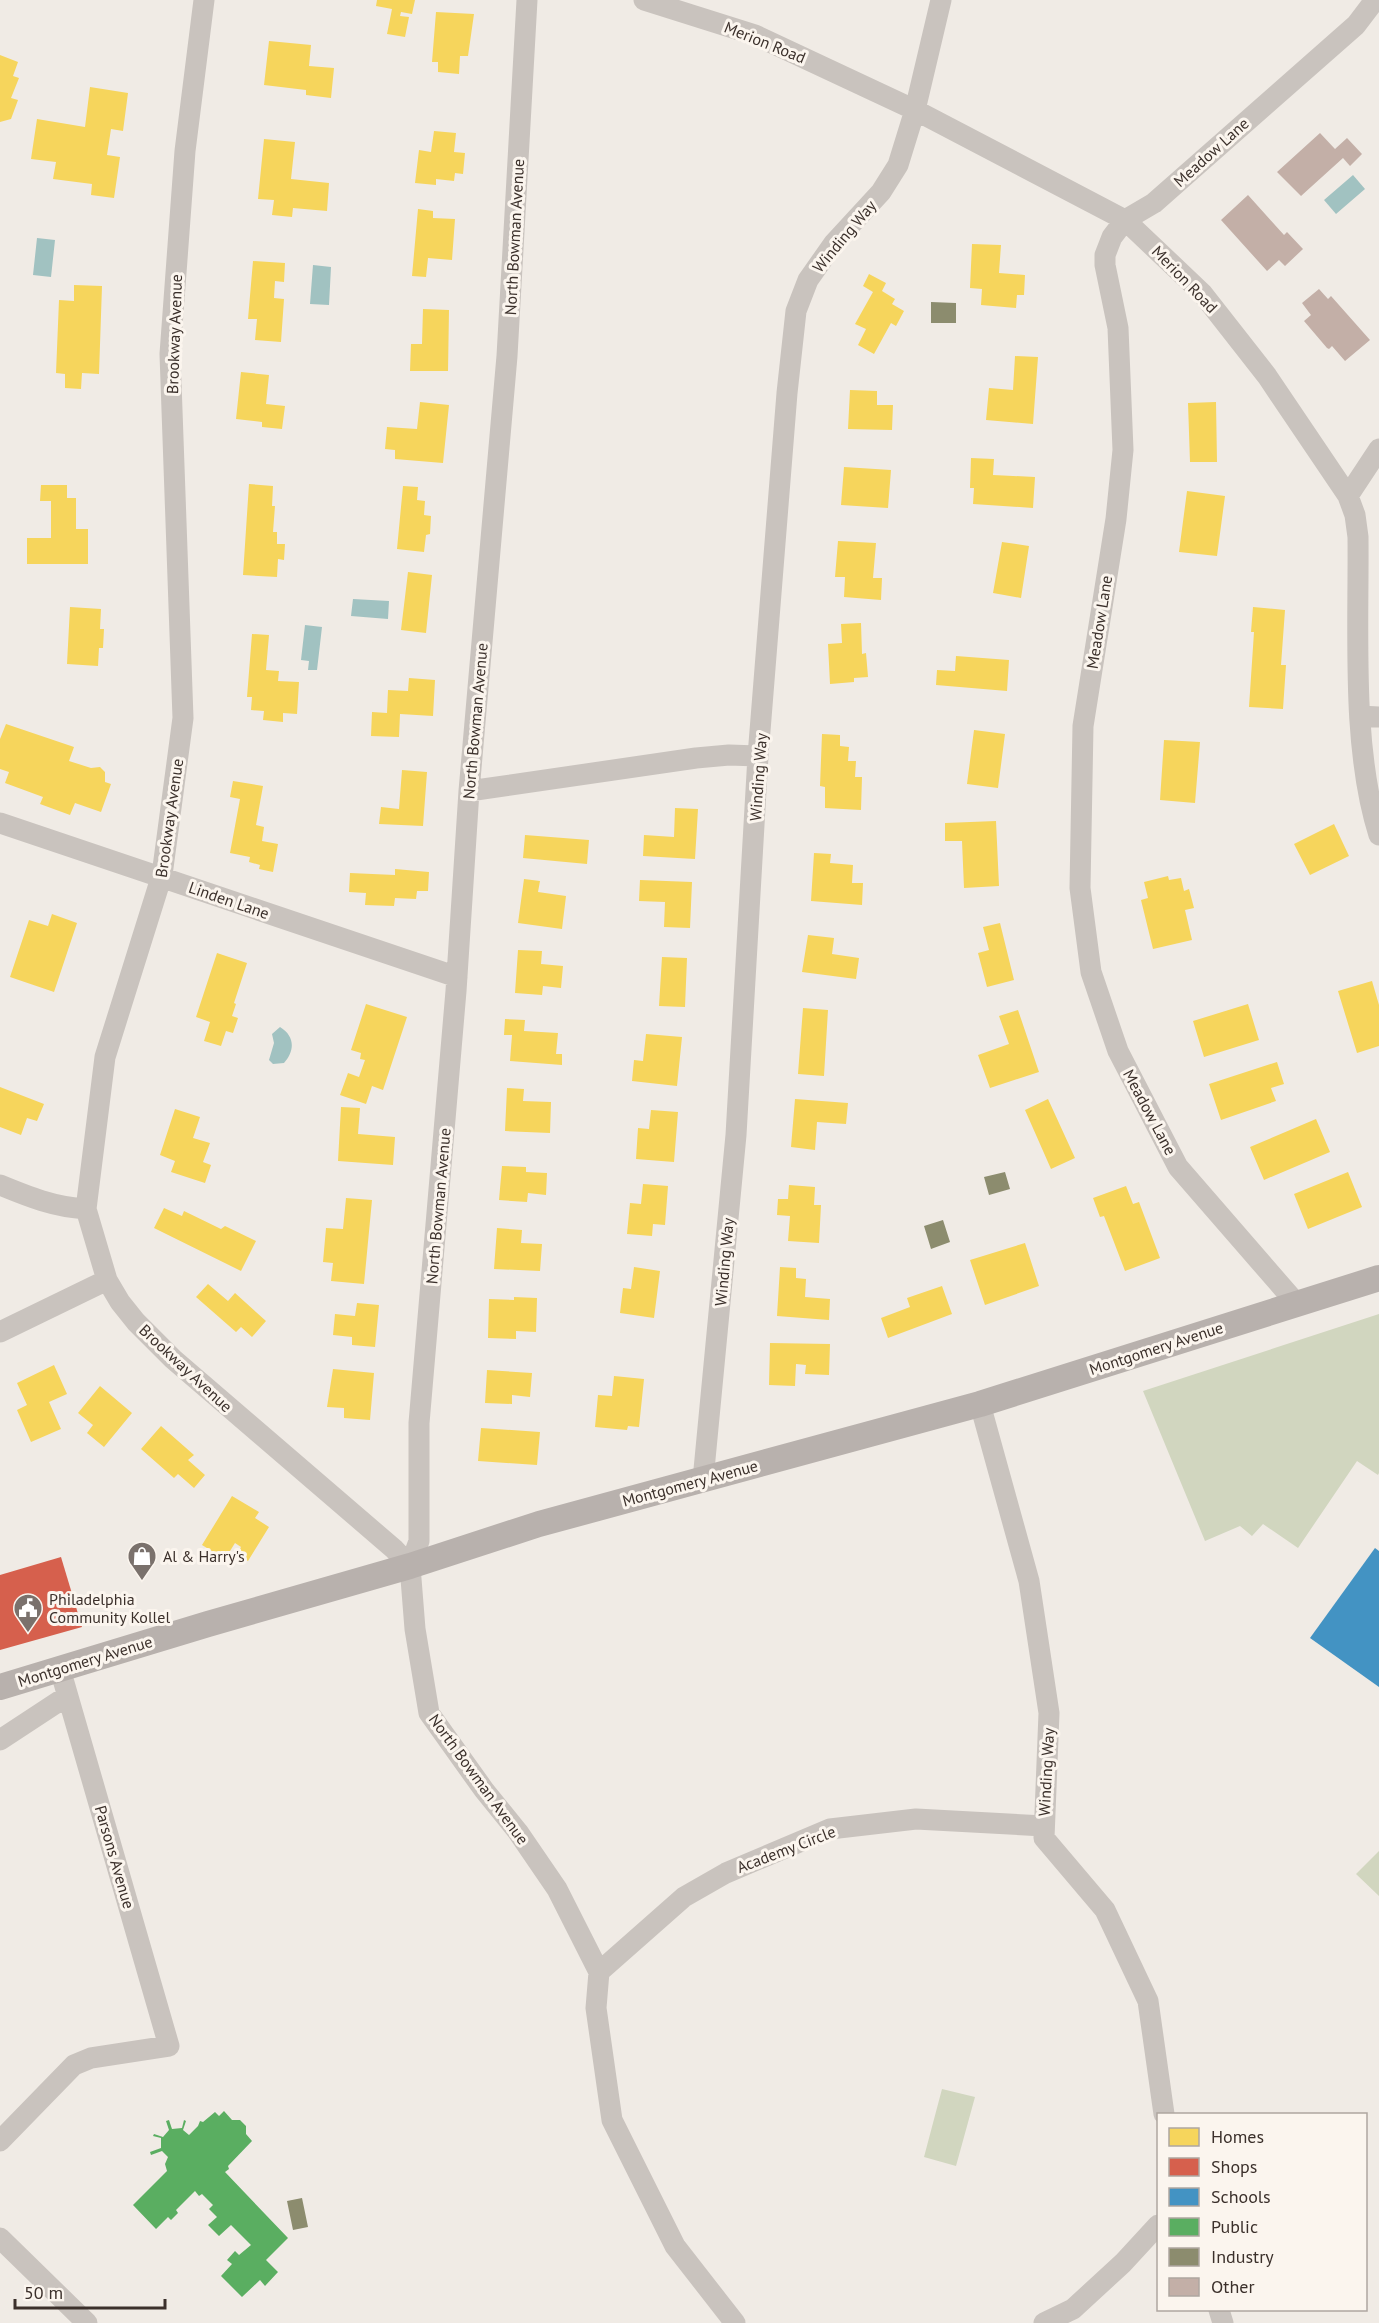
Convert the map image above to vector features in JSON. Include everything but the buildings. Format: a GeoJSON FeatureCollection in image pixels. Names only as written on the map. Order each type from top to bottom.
{"type":"FeatureCollection","features":[{"type":"Feature","properties":{"kind":"main road","name":"Montgomery Avenue"},"geometry":{"type":"LineString","coordinates":[[0,1687],[410,1566],[539,1524],[980,1404],[1379,1278]]}},
{"type":"Feature","properties":{"kind":"street","name":"Brookway Avenue"},"geometry":{"type":"LineString","coordinates":[[204,0],[185,151],[170,354],[183,718],[161,877],[105,1057],[86,1209],[107,1280],[120,1302],[136,1322],[173,1359],[394,1549],[410,1566]]}},
{"type":"Feature","properties":{"kind":"street","name":"North Bowman Avenue"},"geometry":{"type":"LineString","coordinates":[[527,0],[507,356],[469,791],[458,977],[419,1423],[419,1541],[410,1566],[414,1629],[429,1713],[484,1790],[518,1832],[557,1889],[599,1972]]}},
{"type":"Feature","properties":{"kind":"street","name":"Merion Road"},"geometry":{"type":"LineString","coordinates":[[644,0],[755,35],[915,110],[1125,220],[1202,293],[1273,386],[1348,496],[1355,515],[1369,716],[1369,805],[1379,835]]}},
{"type":"Feature","properties":{"kind":"street"},"geometry":{"type":"LineString","coordinates":[[915,110],[941,0]]}},
{"type":"Feature","properties":{"kind":"street","name":"Meadow Lane"},"geometry":{"type":"LineString","coordinates":[[1296,1303],[1178,1167],[1118,1051],[1091,972],[1080,888],[1083,726],[1116,519],[1123,450],[1118,328],[1105,255],[1112,237],[1125,220],[1154,203],[1358,23],[1375,0]]}},
{"type":"Feature","properties":{"kind":"street","name":"Winding Way"},"geometry":{"type":"LineString","coordinates":[[703,1480],[736,1135],[758,756],[787,393],[796,311],[808,280],[834,243],[880,192],[898,165],[915,110]]}},
{"type":"Feature","properties":{"kind":"street"},"geometry":{"type":"LineString","coordinates":[[1348,496],[1379,449]]}},
{"type":"Feature","properties":{"kind":"street"},"geometry":{"type":"LineString","coordinates":[[469,791],[696,758],[729,755],[758,756]]}},
{"type":"Feature","properties":{"kind":"street","name":"Linden Lane"},"geometry":{"type":"LineString","coordinates":[[0,824],[458,977]]}},
{"type":"Feature","properties":{"kind":"street"},"geometry":{"type":"LineString","coordinates":[[0,1185],[62,1208],[86,1209]]}},
{"type":"Feature","properties":{"kind":"street"},"geometry":{"type":"LineString","coordinates":[[0,1332],[107,1280]]}},
{"type":"Feature","properties":{"kind":"street","name":"Winding Way"},"geometry":{"type":"LineString","coordinates":[[980,1404],[1029,1581],[1049,1713],[1044,1838],[1105,1910],[1148,2001],[1164,2113]]}},
{"type":"Feature","properties":{"kind":"street","name":"Parsons Avenue"},"geometry":{"type":"LineString","coordinates":[[0,2141],[74,2065],[91,2058],[169,2046],[60,1669]]}},
{"type":"Feature","properties":{"kind":"street"},"geometry":{"type":"LineString","coordinates":[[0,1740],[68,1696]]}},
{"type":"Feature","properties":{"kind":"street","name":"Academy Circle"},"geometry":{"type":"LineString","coordinates":[[599,1972],[684,1897],[726,1873],[830,1829],[916,1819],[1044,1826]]}},
{"type":"Feature","properties":{"kind":"street"},"geometry":{"type":"LineString","coordinates":[[599,1972],[596,2008],[612,2120],[675,2246],[735,2323]]}},
{"type":"Feature","properties":{"kind":"street"},"geometry":{"type":"LineString","coordinates":[[1044,2323],[1073,2309],[1123,2263],[1157,2226]]}},
{"type":"Feature","properties":{"kind":"street"},"geometry":{"type":"LineString","coordinates":[[0,2238],[87,2323]]}},
{"type":"Feature","properties":{"kind":"green space"},"geometry":{"type":"Polygon","coordinates":[[[1379,1314],[1378,1475],[1357,1461],[1298,1548],[1263,1524],[1252,1536],[1240,1526],[1205,1541],[1143,1391],[1379,1314]]]}},
{"type":"Feature","properties":{"kind":"green space"},"geometry":{"type":"Polygon","coordinates":[[[1379,1851],[1379,1896],[1356,1874],[1379,1851]]]}},
{"type":"Feature","properties":{"kind":"green space"},"geometry":{"type":"Polygon","coordinates":[[[942,2089],[975,2097],[956,2166],[924,2157],[942,2089]]]}},
{"type":"Feature","properties":{"kind":"water"},"geometry":{"type":"Polygon","coordinates":[[[1353,175],[1365,189],[1336,214],[1324,200],[1353,175]]]}},
{"type":"Feature","properties":{"kind":"water"},"geometry":{"type":"Polygon","coordinates":[[[37,238],[55,240],[51,277],[33,275],[37,238]]]}},
{"type":"Feature","properties":{"kind":"water"},"geometry":{"type":"Polygon","coordinates":[[[313,265],[331,267],[329,305],[310,304],[313,265]]]}},
{"type":"Feature","properties":{"kind":"water"},"geometry":{"type":"Polygon","coordinates":[[[353,599],[389,601],[388,619],[351,616],[353,599]]]}},
{"type":"Feature","properties":{"kind":"water"},"geometry":{"type":"Polygon","coordinates":[[[305,625],[322,627],[317,670],[308,670],[309,661],[301,660],[305,625]]]}},
{"type":"Feature","properties":{"kind":"water"},"geometry":{"type":"Polygon","coordinates":[[[280,1027],[291,1039],[292,1049],[284,1063],[273,1064],[269,1060],[274,1043],[272,1034],[280,1027]]]}},
{"type":"Feature","properties":{"kind":"place","name":"Al & Harry's"},"geometry":{"type":"Point","coordinates":[142,1582]}},
{"type":"Feature","properties":{"kind":"place","name":"Philadelphia Community Kollel"},"geometry":{"type":"Point","coordinates":[28,1634]}}]}
